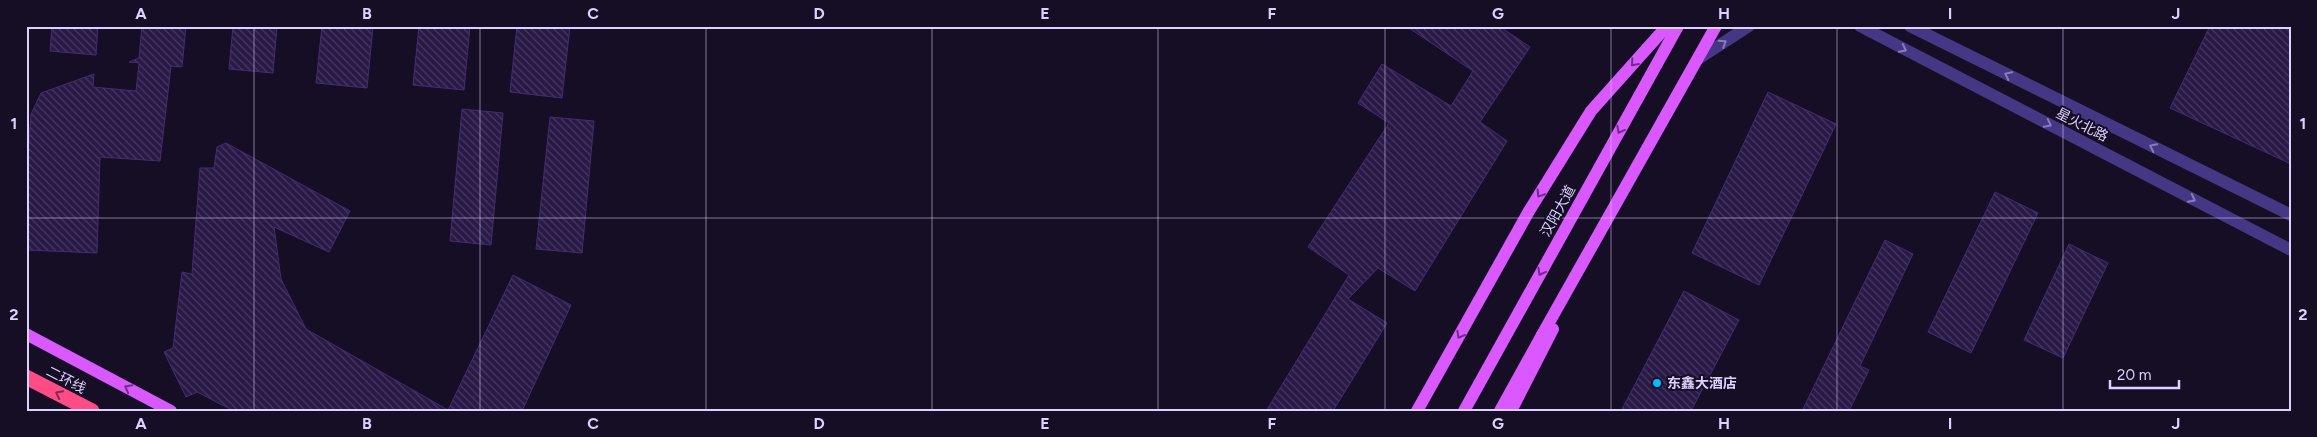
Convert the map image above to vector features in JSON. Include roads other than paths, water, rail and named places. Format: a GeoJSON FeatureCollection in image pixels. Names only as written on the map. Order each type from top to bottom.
{"type":"FeatureCollection","features":[{"type":"Feature","properties":{"kind":"highway","name":"二环线"},"geometry":{"type":"LineString","coordinates":[[26,377],[92,411]]}},
{"type":"Feature","properties":{"kind":"main road"},"geometry":{"type":"LineString","coordinates":[[1418,411],[1529,211],[1591,111],[1667,26]]}},
{"type":"Feature","properties":{"kind":"main road","name":"汉阳大道"},"geometry":{"type":"LineString","coordinates":[[1464,411],[1678,26]]}},
{"type":"Feature","properties":{"kind":"main road"},"geometry":{"type":"LineString","coordinates":[[1500,411],[1716,26]]}},
{"type":"Feature","properties":{"kind":"main road"},"geometry":{"type":"LineString","coordinates":[[1511,411],[1635,170]]}},
{"type":"Feature","properties":{"kind":"main road"},"geometry":{"type":"LineString","coordinates":[[26,334],[171,411]]}},
{"type":"Feature","properties":{"kind":"street"},"geometry":{"type":"LineString","coordinates":[[1698,59],[1749,26]]}},
{"type":"Feature","properties":{"kind":"street","name":"星火北路"},"geometry":{"type":"LineString","coordinates":[[1860,26],[2291,250]]}},
{"type":"Feature","properties":{"kind":"street","name":"星火北路"},"geometry":{"type":"LineString","coordinates":[[1910,26],[2291,215]]}},
{"type":"Feature","properties":{"kind":"place","name":"东鑫大酒店"},"geometry":{"type":"Point","coordinates":[1657,383]}}]}
